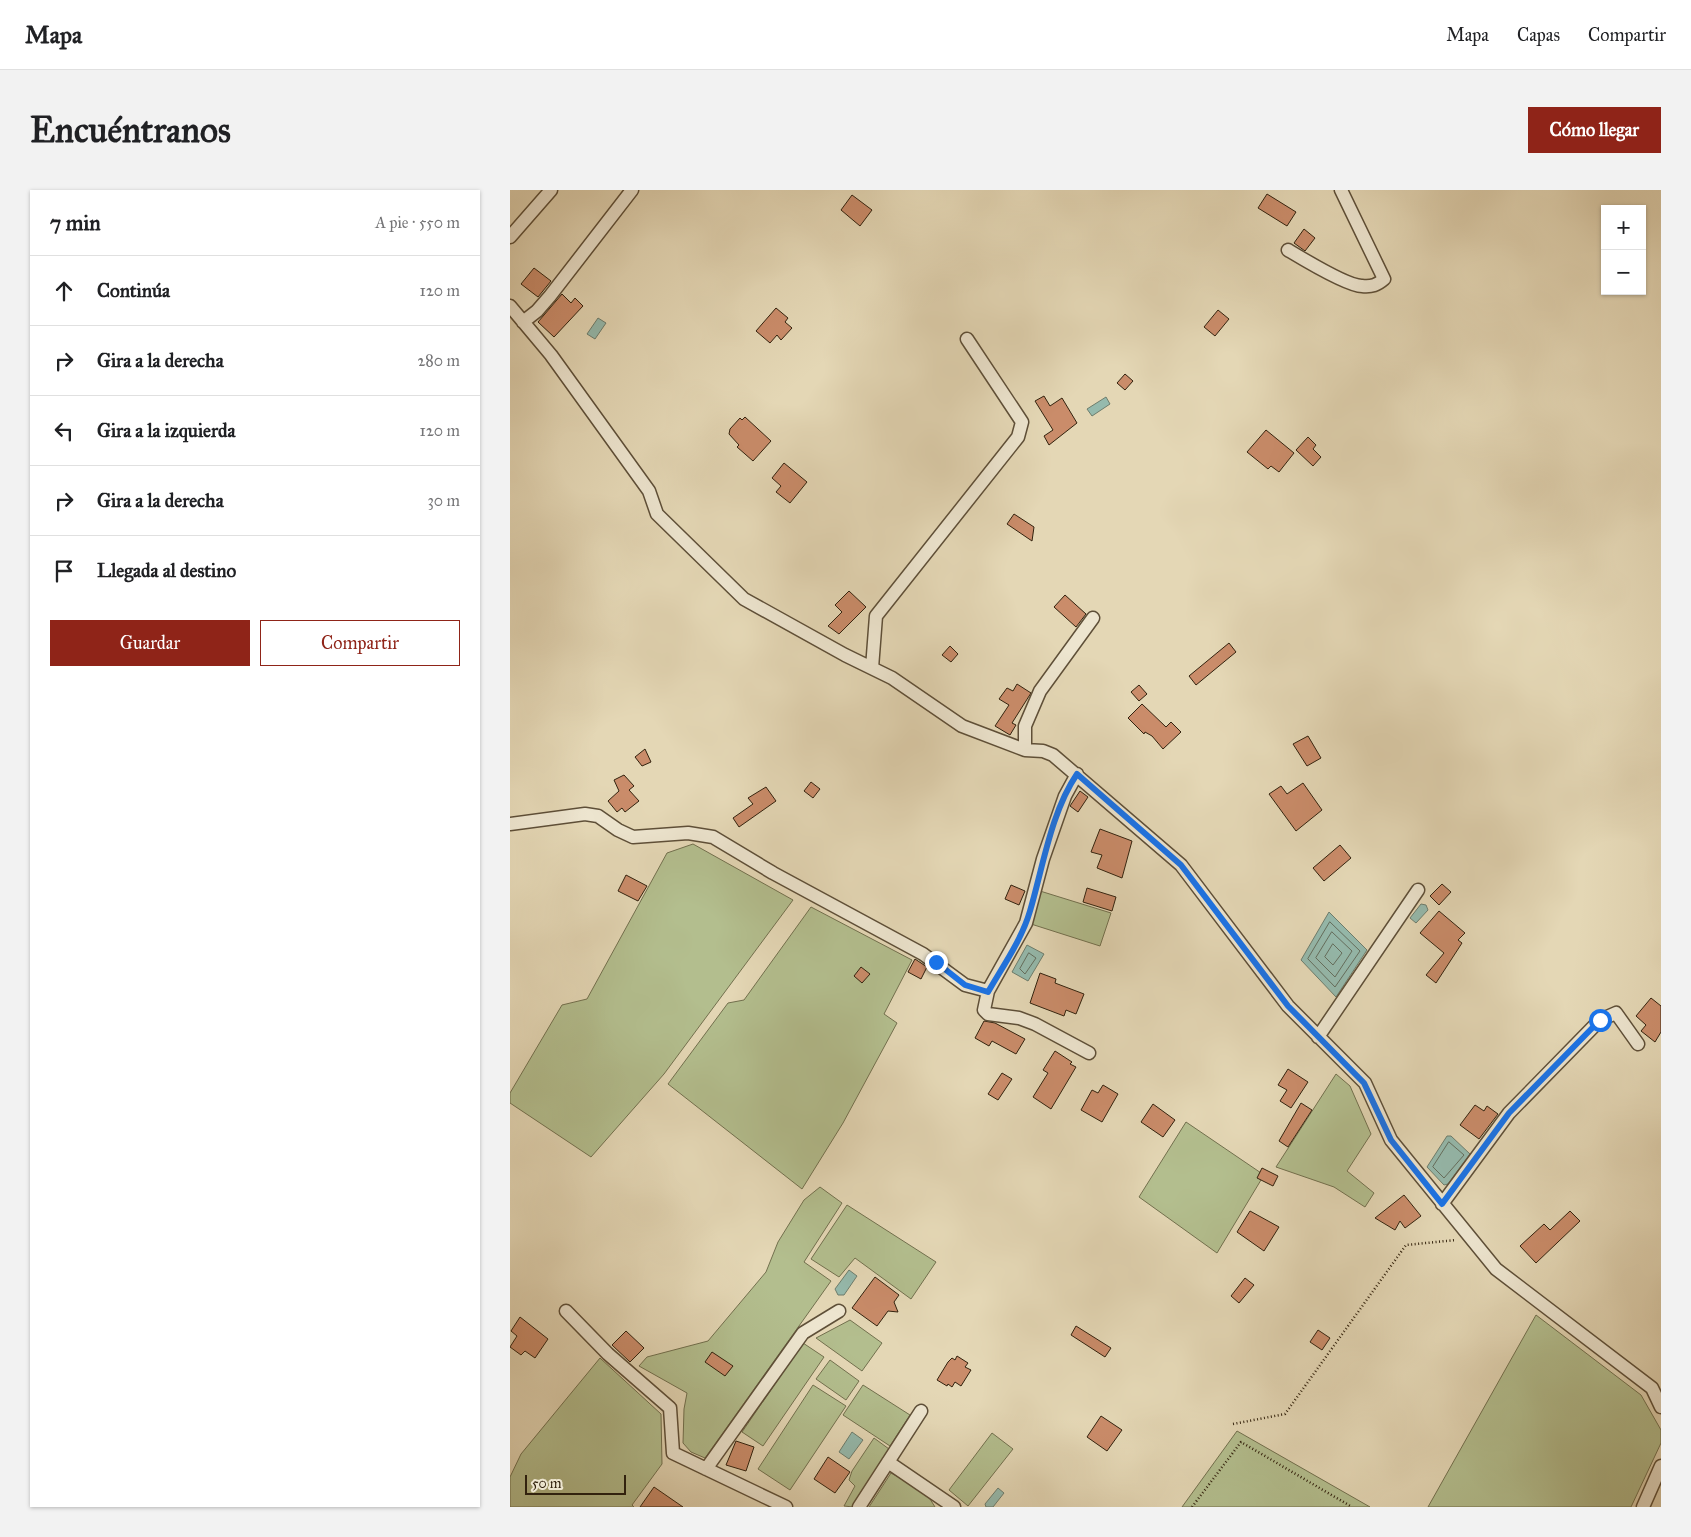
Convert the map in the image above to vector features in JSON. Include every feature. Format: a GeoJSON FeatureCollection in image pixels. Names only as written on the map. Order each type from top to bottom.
{"type":"FeatureCollection","features":[{"type":"Feature","properties":{"kind":"street"},"geometry":{"type":"LineString","coordinates":[[510,237],[551,190]]}},
{"type":"Feature","properties":{"kind":"street"},"geometry":{"type":"LineString","coordinates":[[523,322],[537,311],[550,296],[632,190]]}},
{"type":"Feature","properties":{"kind":"street"},"geometry":{"type":"LineString","coordinates":[[1288,250],[1310,263],[1360,287],[1377,286],[1384,279],[1341,190]]}},
{"type":"Feature","properties":{"kind":"street"},"geometry":{"type":"LineString","coordinates":[[510,306],[551,355],[649,491],[657,514],[744,599],[892,678],[962,726],[1025,750],[1048,753],[1077,774],[1181,865],[1288,1006],[1364,1083],[1391,1140],[1496,1269],[1652,1388],[1661,1407]]}},
{"type":"Feature","properties":{"kind":"street"},"geometry":{"type":"LineString","coordinates":[[872,668],[876,616],[1018,437],[1022,422],[967,339]]}},
{"type":"Feature","properties":{"kind":"street"},"geometry":{"type":"LineString","coordinates":[[1025,750],[1025,726],[1040,691],[1093,618]]}},
{"type":"Feature","properties":{"kind":"street"},"geometry":{"type":"LineString","coordinates":[[1077,774],[1070,784],[1043,859],[1026,923],[988,992],[984,1010],[988,1014],[1019,1018],[1035,1024],[1089,1053]]}},
{"type":"Feature","properties":{"kind":"street"},"geometry":{"type":"LineString","coordinates":[[510,824],[585,814],[598,816],[618,830],[633,837],[641,838],[688,833],[713,837],[773,873],[923,954],[965,985],[988,992]]}},
{"type":"Feature","properties":{"kind":"street"},"geometry":{"type":"LineString","coordinates":[[1318,1037],[1418,890]]}},
{"type":"Feature","properties":{"kind":"street"},"geometry":{"type":"LineString","coordinates":[[1442,1204],[1509,1113],[1600,1020],[1616,1013],[1638,1044]]}},
{"type":"Feature","properties":{"kind":"street"},"geometry":{"type":"LineString","coordinates":[[566,1310],[608,1354],[670,1408],[673,1453],[786,1507]]}},
{"type":"Feature","properties":{"kind":"street"},"geometry":{"type":"LineString","coordinates":[[706,1469],[803,1333],[838,1312]]}},
{"type":"Feature","properties":{"kind":"street"},"geometry":{"type":"LineString","coordinates":[[859,1507],[921,1411]]}},
{"type":"Feature","properties":{"kind":"street"},"geometry":{"type":"LineString","coordinates":[[888,1462],[954,1507]]}},
{"type":"Feature","properties":{"kind":"street"},"geometry":{"type":"LineString","coordinates":[[1642,1507],[1661,1466]]}},
{"type":"Feature","properties":{"kind":"path"},"geometry":{"type":"LineString","coordinates":[[1233,1424],[1285,1414],[1406,1244],[1470,1238]]}},
{"type":"Feature","properties":{"kind":"path"},"geometry":{"type":"LineString","coordinates":[[1192,1507],[1241,1442],[1352,1507]]}},
{"type":"Feature","properties":{"kind":"green space"},"geometry":{"type":"Polygon","coordinates":[[[693,844],[793,900],[664,1074],[591,1157],[510,1103],[510,1093],[562,1005],[587,999],[667,853],[693,844]]]}},
{"type":"Feature","properties":{"kind":"green space"},"geometry":{"type":"Polygon","coordinates":[[[1040,891],[1111,913],[1100,946],[1031,924],[1040,891]]]}},
{"type":"Feature","properties":{"kind":"green space"},"geometry":{"type":"Polygon","coordinates":[[[811,907],[912,960],[884,1014],[897,1023],[843,1123],[802,1189],[668,1084],[728,1003],[744,1000],[811,907]]]}},
{"type":"Feature","properties":{"kind":"green space"},"geometry":{"type":"Polygon","coordinates":[[[1336,1074],[1350,1086],[1371,1134],[1347,1171],[1374,1193],[1365,1207],[1334,1187],[1276,1167],[1336,1074]]]}},
{"type":"Feature","properties":{"kind":"green space"},"geometry":{"type":"Polygon","coordinates":[[[1186,1122],[1264,1175],[1217,1253],[1139,1197],[1186,1122]]]}},
{"type":"Feature","properties":{"kind":"green space"},"geometry":{"type":"Polygon","coordinates":[[[820,1187],[842,1203],[804,1262],[831,1281],[705,1458],[691,1452],[683,1443],[684,1409],[687,1393],[639,1366],[647,1357],[708,1341],[766,1272],[778,1242],[804,1200],[820,1187]]]}},
{"type":"Feature","properties":{"kind":"green space"},"geometry":{"type":"Polygon","coordinates":[[[847,1205],[936,1262],[911,1299],[855,1258],[839,1277],[811,1259],[847,1205]]]}},
{"type":"Feature","properties":{"kind":"green space"},"geometry":{"type":"Polygon","coordinates":[[[1536,1315],[1641,1395],[1661,1430],[1661,1443],[1631,1507],[1428,1507],[1536,1315]]]}},
{"type":"Feature","properties":{"kind":"green space"},"geometry":{"type":"Polygon","coordinates":[[[850,1320],[882,1343],[862,1371],[816,1338],[850,1320]]]}},
{"type":"Feature","properties":{"kind":"green space"},"geometry":{"type":"Polygon","coordinates":[[[803,1343],[824,1357],[763,1446],[742,1432],[803,1343]]]}},
{"type":"Feature","properties":{"kind":"green space"},"geometry":{"type":"Polygon","coordinates":[[[600,1358],[661,1414],[662,1464],[632,1505],[634,1507],[510,1507],[510,1477],[521,1454],[600,1358]]]}},
{"type":"Feature","properties":{"kind":"green space"},"geometry":{"type":"Polygon","coordinates":[[[830,1360],[859,1381],[846,1400],[816,1379],[830,1360]]]}},
{"type":"Feature","properties":{"kind":"green space"},"geometry":{"type":"Polygon","coordinates":[[[813,1385],[846,1406],[790,1490],[758,1469],[813,1385]]]}},
{"type":"Feature","properties":{"kind":"green space"},"geometry":{"type":"Polygon","coordinates":[[[863,1385],[910,1415],[890,1446],[843,1415],[863,1385]]]}},
{"type":"Feature","properties":{"kind":"green space"},"geometry":{"type":"Polygon","coordinates":[[[1237,1431],[1370,1507],[1182,1507],[1237,1431]]]}},
{"type":"Feature","properties":{"kind":"green space"},"geometry":{"type":"Polygon","coordinates":[[[992,1433],[1013,1449],[968,1506],[949,1490],[992,1433]]]}},
{"type":"Feature","properties":{"kind":"green space"},"geometry":{"type":"Polygon","coordinates":[[[874,1438],[889,1449],[853,1507],[844,1506],[855,1486],[849,1480],[852,1471],[874,1438]]]}},
{"type":"Feature","properties":{"kind":"green space"},"geometry":{"type":"Polygon","coordinates":[[[891,1473],[925,1491],[935,1507],[869,1507],[891,1473]]]}},
{"type":"Feature","properties":{"kind":"water"},"geometry":{"type":"Polygon","coordinates":[[[598,318],[606,323],[595,339],[587,334],[598,318]]]}},
{"type":"Feature","properties":{"kind":"water"},"geometry":{"type":"Polygon","coordinates":[[[1106,397],[1110,404],[1092,416],[1087,409],[1106,397]]]}},
{"type":"Feature","properties":{"kind":"water"},"geometry":{"type":"Polygon","coordinates":[[[1421,904],[1426,905],[1428,910],[1416,923],[1410,918],[1421,904]]]}},
{"type":"Feature","properties":{"kind":"water"},"geometry":{"type":"Polygon","coordinates":[[[1329,912],[1367,950],[1336,997],[1301,960],[1329,912]]]}},
{"type":"Feature","properties":{"kind":"water"},"geometry":{"type":"Polygon","coordinates":[[[1027,945],[1044,954],[1028,981],[1012,972],[1027,945]]]}},
{"type":"Feature","properties":{"kind":"water"},"geometry":{"type":"Polygon","coordinates":[[[1447,1136],[1451,1136],[1470,1154],[1448,1184],[1444,1185],[1427,1167],[1447,1136]]]}},
{"type":"Feature","properties":{"kind":"water"},"geometry":{"type":"Polygon","coordinates":[[[849,1270],[857,1276],[844,1295],[838,1295],[835,1289],[849,1270]]]}},
{"type":"Feature","properties":{"kind":"water"},"geometry":{"type":"Polygon","coordinates":[[[852,1432],[863,1440],[849,1459],[839,1452],[852,1432]]]}},
{"type":"Feature","properties":{"kind":"water"},"geometry":{"type":"Polygon","coordinates":[[[998,1488],[1004,1493],[993,1507],[986,1507],[985,1504],[998,1488]]]}},
{"type":"Feature","properties":{"kind":"building"},"geometry":{"type":"Polygon","coordinates":[[[1267,194],[1296,212],[1287,226],[1258,208],[1267,194]]]}},
{"type":"Feature","properties":{"kind":"building"},"geometry":{"type":"Polygon","coordinates":[[[852,195],[872,210],[860,226],[841,210],[852,195]]]}},
{"type":"Feature","properties":{"kind":"building"},"geometry":{"type":"Polygon","coordinates":[[[1304,229],[1315,238],[1305,251],[1294,243],[1304,229]]]}},
{"type":"Feature","properties":{"kind":"building"},"geometry":{"type":"Polygon","coordinates":[[[534,268],[551,281],[538,297],[521,284],[534,268]]]}},
{"type":"Feature","properties":{"kind":"building"},"geometry":{"type":"Polygon","coordinates":[[[562,294],[571,303],[575,298],[583,306],[554,337],[538,322],[562,294]]]}},
{"type":"Feature","properties":{"kind":"building"},"geometry":{"type":"Polygon","coordinates":[[[776,308],[788,318],[785,322],[792,328],[781,340],[777,335],[770,343],[756,331],[776,308]]]}},
{"type":"Feature","properties":{"kind":"building"},"geometry":{"type":"Polygon","coordinates":[[[1218,310],[1229,319],[1215,336],[1204,327],[1218,310]]]}},
{"type":"Feature","properties":{"kind":"building"},"geometry":{"type":"Polygon","coordinates":[[[1125,374],[1133,381],[1125,390],[1117,383],[1125,374]]]}},
{"type":"Feature","properties":{"kind":"building"},"geometry":{"type":"Polygon","coordinates":[[[1044,396],[1050,406],[1062,398],[1077,423],[1049,445],[1044,436],[1053,430],[1035,401],[1044,396]]]}},
{"type":"Feature","properties":{"kind":"building"},"geometry":{"type":"Polygon","coordinates":[[[745,417],[771,441],[753,461],[737,447],[739,445],[729,434],[730,429],[740,418],[742,420],[745,417]]]}},
{"type":"Feature","properties":{"kind":"building"},"geometry":{"type":"Polygon","coordinates":[[[1266,430],[1294,453],[1279,472],[1271,466],[1268,469],[1247,452],[1266,430]]]}},
{"type":"Feature","properties":{"kind":"building"},"geometry":{"type":"Polygon","coordinates":[[[1308,437],[1316,445],[1313,449],[1321,457],[1313,466],[1296,450],[1308,437]]]}},
{"type":"Feature","properties":{"kind":"building"},"geometry":{"type":"Polygon","coordinates":[[[784,463],[807,482],[790,503],[776,492],[781,486],[772,478],[784,463]]]}},
{"type":"Feature","properties":{"kind":"building"},"geometry":{"type":"Polygon","coordinates":[[[1014,514],[1034,527],[1032,541],[1007,524],[1014,514]]]}},
{"type":"Feature","properties":{"kind":"building"},"geometry":{"type":"Polygon","coordinates":[[[849,591],[866,607],[839,634],[828,626],[842,612],[835,605],[849,591]]]}},
{"type":"Feature","properties":{"kind":"building"},"geometry":{"type":"Polygon","coordinates":[[[1065,595],[1086,614],[1076,627],[1054,607],[1065,595]]]}},
{"type":"Feature","properties":{"kind":"building"},"geometry":{"type":"Polygon","coordinates":[[[1229,643],[1236,652],[1196,685],[1189,676],[1229,643]]]}},
{"type":"Feature","properties":{"kind":"building"},"geometry":{"type":"Polygon","coordinates":[[[950,646],[958,654],[951,662],[942,655],[950,646]]]}},
{"type":"Feature","properties":{"kind":"building"},"geometry":{"type":"Polygon","coordinates":[[[1017,684],[1031,693],[1012,723],[1016,725],[1010,735],[995,726],[1009,705],[999,699],[1007,688],[1013,691],[1017,684]]]}},
{"type":"Feature","properties":{"kind":"building"},"geometry":{"type":"Polygon","coordinates":[[[1139,685],[1147,694],[1139,701],[1131,692],[1139,685]]]}},
{"type":"Feature","properties":{"kind":"building"},"geometry":{"type":"Polygon","coordinates":[[[1142,704],[1166,727],[1171,722],[1181,732],[1163,749],[1152,736],[1145,732],[1144,734],[1128,718],[1142,704]]]}},
{"type":"Feature","properties":{"kind":"building"},"geometry":{"type":"Polygon","coordinates":[[[1308,736],[1321,758],[1307,766],[1293,744],[1308,736]]]}},
{"type":"Feature","properties":{"kind":"building"},"geometry":{"type":"Polygon","coordinates":[[[645,749],[651,762],[642,766],[635,757],[645,749]]]}},
{"type":"Feature","properties":{"kind":"building"},"geometry":{"type":"Polygon","coordinates":[[[624,775],[634,786],[629,790],[639,801],[625,812],[622,808],[617,812],[608,801],[619,791],[614,780],[624,775]]]}},
{"type":"Feature","properties":{"kind":"building"},"geometry":{"type":"Polygon","coordinates":[[[811,782],[820,789],[813,798],[804,791],[811,782]]]}},
{"type":"Feature","properties":{"kind":"building"},"geometry":{"type":"Polygon","coordinates":[[[1303,783],[1322,810],[1296,831],[1269,794],[1281,786],[1287,794],[1303,783]]]}},
{"type":"Feature","properties":{"kind":"building"},"geometry":{"type":"Polygon","coordinates":[[[766,787],[776,801],[739,827],[733,818],[753,804],[748,798],[766,787]]]}},
{"type":"Feature","properties":{"kind":"building"},"geometry":{"type":"Polygon","coordinates":[[[1080,791],[1088,797],[1078,812],[1070,806],[1080,791]]]}},
{"type":"Feature","properties":{"kind":"building"},"geometry":{"type":"Polygon","coordinates":[[[1100,829],[1132,841],[1122,878],[1097,868],[1102,855],[1091,852],[1100,829]]]}},
{"type":"Feature","properties":{"kind":"building"},"geometry":{"type":"Polygon","coordinates":[[[1340,845],[1351,858],[1324,881],[1313,868],[1340,845]]]}},
{"type":"Feature","properties":{"kind":"building"},"geometry":{"type":"Polygon","coordinates":[[[626,875],[647,886],[638,901],[618,891],[626,875]]]}},
{"type":"Feature","properties":{"kind":"building"},"geometry":{"type":"Polygon","coordinates":[[[1442,884],[1451,892],[1439,905],[1430,896],[1442,884]]]}},
{"type":"Feature","properties":{"kind":"building"},"geometry":{"type":"Polygon","coordinates":[[[1011,885],[1025,891],[1019,905],[1005,899],[1011,885]]]}},
{"type":"Feature","properties":{"kind":"building"},"geometry":{"type":"Polygon","coordinates":[[[1087,888],[1116,897],[1112,911],[1083,902],[1087,888]]]}},
{"type":"Feature","properties":{"kind":"building"},"geometry":{"type":"Polygon","coordinates":[[[1439,911],[1465,933],[1458,940],[1462,943],[1436,983],[1426,975],[1444,953],[1420,933],[1439,911]]]}},
{"type":"Feature","properties":{"kind":"building"},"geometry":{"type":"Polygon","coordinates":[[[915,959],[927,967],[921,979],[908,972],[915,959]]]}},
{"type":"Feature","properties":{"kind":"building"},"geometry":{"type":"Polygon","coordinates":[[[861,967],[870,974],[862,983],[854,976],[861,967]]]}},
{"type":"Feature","properties":{"kind":"building"},"geometry":{"type":"Polygon","coordinates":[[[1040,973],[1056,979],[1055,983],[1084,994],[1076,1014],[1066,1010],[1064,1016],[1030,1003],[1040,973]]]}},
{"type":"Feature","properties":{"kind":"building"},"geometry":{"type":"Polygon","coordinates":[[[1651,998],[1661,1006],[1661,1032],[1655,1042],[1641,1031],[1646,1025],[1636,1016],[1651,998]]]}},
{"type":"Feature","properties":{"kind":"building"},"geometry":{"type":"Polygon","coordinates":[[[984,1021],[995,1023],[1025,1039],[1016,1054],[992,1041],[989,1046],[975,1038],[984,1021]]]}},
{"type":"Feature","properties":{"kind":"building"},"geometry":{"type":"Polygon","coordinates":[[[1055,1051],[1072,1062],[1070,1064],[1076,1067],[1051,1109],[1033,1097],[1048,1073],[1043,1070],[1055,1051]]]}},
{"type":"Feature","properties":{"kind":"building"},"geometry":{"type":"Polygon","coordinates":[[[1288,1069],[1308,1082],[1291,1108],[1280,1101],[1287,1090],[1278,1085],[1288,1069]]]}},
{"type":"Feature","properties":{"kind":"building"},"geometry":{"type":"Polygon","coordinates":[[[1002,1073],[1012,1079],[998,1100],[988,1094],[1002,1073]]]}},
{"type":"Feature","properties":{"kind":"building"},"geometry":{"type":"Polygon","coordinates":[[[1103,1085],[1118,1094],[1102,1122],[1081,1110],[1092,1090],[1098,1093],[1103,1085]]]}},
{"type":"Feature","properties":{"kind":"building"},"geometry":{"type":"Polygon","coordinates":[[[1301,1103],[1312,1110],[1288,1147],[1279,1141],[1301,1103]]]}},
{"type":"Feature","properties":{"kind":"building"},"geometry":{"type":"Polygon","coordinates":[[[1153,1104],[1175,1120],[1163,1137],[1141,1122],[1153,1104]]]}},
{"type":"Feature","properties":{"kind":"building"},"geometry":{"type":"Polygon","coordinates":[[[1475,1105],[1484,1111],[1487,1106],[1498,1114],[1479,1139],[1460,1125],[1475,1105]]]}},
{"type":"Feature","properties":{"kind":"building"},"geometry":{"type":"Polygon","coordinates":[[[1262,1168],[1278,1176],[1273,1186],[1257,1178],[1262,1168]]]}},
{"type":"Feature","properties":{"kind":"building"},"geometry":{"type":"Polygon","coordinates":[[[1404,1195],[1421,1216],[1405,1228],[1400,1221],[1395,1230],[1375,1218],[1404,1195]]]}},
{"type":"Feature","properties":{"kind":"building"},"geometry":{"type":"Polygon","coordinates":[[[1250,1211],[1279,1227],[1264,1251],[1237,1232],[1250,1211]]]}},
{"type":"Feature","properties":{"kind":"building"},"geometry":{"type":"Polygon","coordinates":[[[1570,1211],[1580,1221],[1536,1263],[1520,1246],[1544,1224],[1550,1230],[1570,1211]]]}},
{"type":"Feature","properties":{"kind":"building"},"geometry":{"type":"Polygon","coordinates":[[[875,1277],[899,1295],[894,1302],[898,1312],[888,1311],[877,1326],[852,1308],[875,1277]]]}},
{"type":"Feature","properties":{"kind":"building"},"geometry":{"type":"Polygon","coordinates":[[[1245,1278],[1254,1285],[1239,1303],[1231,1296],[1245,1278]]]}},
{"type":"Feature","properties":{"kind":"building"},"geometry":{"type":"Polygon","coordinates":[[[520,1317],[548,1339],[535,1358],[525,1351],[521,1355],[510,1347],[517,1336],[511,1331],[520,1317]]]}},
{"type":"Feature","properties":{"kind":"building"},"geometry":{"type":"Polygon","coordinates":[[[1076,1326],[1111,1348],[1105,1357],[1071,1335],[1076,1326]]]}},
{"type":"Feature","properties":{"kind":"building"},"geometry":{"type":"Polygon","coordinates":[[[1318,1330],[1330,1338],[1322,1350],[1310,1342],[1318,1330]]]}},
{"type":"Feature","properties":{"kind":"building"},"geometry":{"type":"Polygon","coordinates":[[[626,1331],[644,1348],[630,1362],[612,1345],[626,1331]]]}},
{"type":"Feature","properties":{"kind":"building"},"geometry":{"type":"Polygon","coordinates":[[[712,1352],[733,1366],[725,1376],[705,1362],[712,1352]]]}},
{"type":"Feature","properties":{"kind":"building"},"geometry":{"type":"Polygon","coordinates":[[[957,1356],[968,1363],[965,1367],[971,1370],[961,1386],[955,1382],[952,1387],[948,1384],[947,1386],[937,1380],[948,1362],[952,1358],[955,1360],[957,1356]]]}},
{"type":"Feature","properties":{"kind":"building"},"geometry":{"type":"Polygon","coordinates":[[[1101,1416],[1122,1430],[1107,1451],[1087,1437],[1101,1416]]]}},
{"type":"Feature","properties":{"kind":"building"},"geometry":{"type":"Polygon","coordinates":[[[736,1441],[754,1447],[746,1471],[726,1465],[736,1441]]]}},
{"type":"Feature","properties":{"kind":"building"},"geometry":{"type":"Polygon","coordinates":[[[828,1457],[850,1472],[835,1493],[814,1479],[828,1457]]]}},
{"type":"Feature","properties":{"kind":"building"},"geometry":{"type":"Polygon","coordinates":[[[654,1487],[683,1507],[640,1507],[654,1487]]]}},
{"type":"Feature","properties":{"kind":"route"},"geometry":{"type":"LineString","coordinates":[[936,962],[965,985],[988,992],[1026,923],[1043,859],[1065,796],[1077,774],[1181,865],[1288,1006],[1364,1083],[1391,1140],[1442,1204],[1509,1113],[1600,1020]]}}]}
